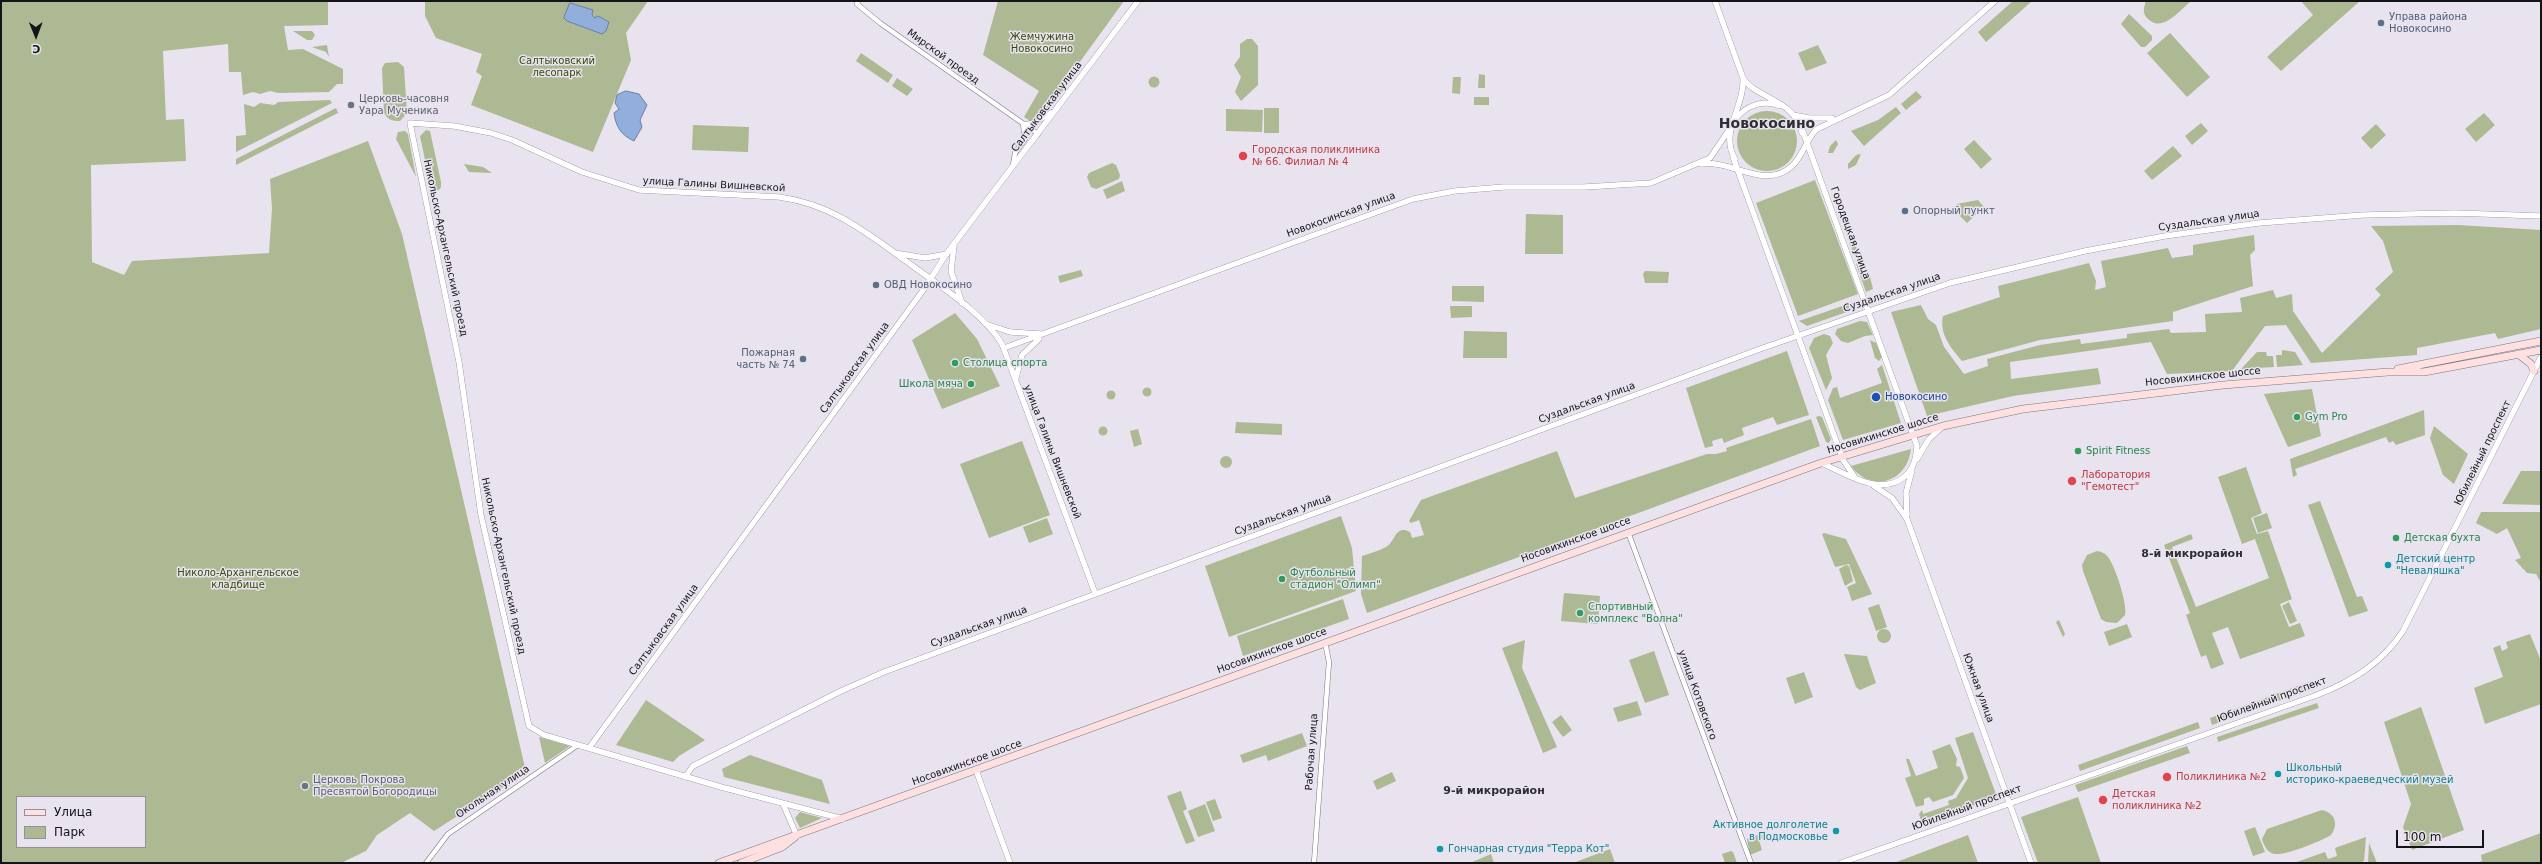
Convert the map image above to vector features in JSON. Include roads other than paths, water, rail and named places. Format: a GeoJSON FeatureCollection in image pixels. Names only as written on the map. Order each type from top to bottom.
{"type":"FeatureCollection","features":[{"type":"Feature","properties":{"kind":"main road","name":"Носовихинское шоссе"},"geometry":{"type":"LineString","coordinates":[[2388,372],[2541,341]]}},
{"type":"Feature","properties":{"kind":"main road","name":"Носовихинское шоссе"},"geometry":{"type":"LineString","coordinates":[[718,863],[782,838],[797,836],[1628,532],[1821,463],[1914,434],[1944,426],[2023,410],[2100,398],[2223,384],[2388,372],[2424,372],[2541,350]]}},
{"type":"Feature","properties":{"kind":"main road"},"geometry":{"type":"LineString","coordinates":[[2518,354],[2527,359],[2534,371]]}},
{"type":"Feature","properties":{"kind":"main road","name":"Носовихинское шоссе"},"geometry":{"type":"LineString","coordinates":[[741,863],[782,847],[797,836]]}},
{"type":"Feature","properties":{"kind":"street","name":"Мирской проезд"},"geometry":{"type":"LineString","coordinates":[[858,1],[858,4],[880,23],[1038,134]]}},
{"type":"Feature","properties":{"kind":"street","name":"Салтыковская улица"},"geometry":{"type":"LineString","coordinates":[[590,748],[954,244],[1138,1]]}},
{"type":"Feature","properties":{"kind":"street"},"geometry":{"type":"LineString","coordinates":[[1715,1],[1743,78],[1743,90],[1732,125],[1730,144],[1733,157],[1842,456],[1846,466],[1856,477]]}},
{"type":"Feature","properties":{"kind":"street"},"geometry":{"type":"LineString","coordinates":[[1697,165],[1711,162],[1765,177],[1779,174],[1791,167],[1806,143],[1818,129],[1842,116],[1874,103],[1901,86],[1995,1]]}},
{"type":"Feature","properties":{"kind":"street"},"geometry":{"type":"LineString","coordinates":[[1743,78],[1787,110],[1802,129],[1803,141],[1798,158]]}},
{"type":"Feature","properties":{"kind":"street"},"geometry":{"type":"LineString","coordinates":[[1697,165],[1714,153],[1732,125],[1744,110],[1755,105],[1770,103],[1787,110]]}},
{"type":"Feature","properties":{"kind":"street"},"geometry":{"type":"LineString","coordinates":[[1013,167],[1015,153],[1025,139],[1023,124],[1035,123],[1057,109]]}},
{"type":"Feature","properties":{"kind":"street"},"geometry":{"type":"LineString","coordinates":[[1792,115],[1818,118],[1842,116]]}},
{"type":"Feature","properties":{"kind":"street","name":"улица Галины Вишневской"},"geometry":{"type":"LineString","coordinates":[[410,123],[454,126],[491,133],[512,140],[582,172],[639,190],[773,197],[802,201],[842,218],[893,252],[930,279],[985,323],[1004,348],[1095,593]]}},
{"type":"Feature","properties":{"kind":"street","name":"Никольско-Архангельский проезд"},"geometry":{"type":"LineString","coordinates":[[410,123],[459,362],[481,515],[529,726],[544,735],[685,777],[843,819]]}},
{"type":"Feature","properties":{"kind":"street","name":"Городецкая улица"},"geometry":{"type":"LineString","coordinates":[[1802,129],[1914,434],[1917,446],[1913,465]]}},
{"type":"Feature","properties":{"kind":"street"},"geometry":{"type":"LineString","coordinates":[[1733,157],[1740,166],[1751,173]]}},
{"type":"Feature","properties":{"kind":"street","name":"Новокосинская улица"},"geometry":{"type":"LineString","coordinates":[[1004,348],[1050,333],[1413,199],[1455,191],[1504,187],[1584,187],[1651,183],[1697,165]]}},
{"type":"Feature","properties":{"kind":"street","name":"Суздальская улица"},"geometry":{"type":"LineString","coordinates":[[685,777],[693,766],[863,681],[1095,593],[1798,335],[1950,283],[2094,249],[2217,228],[2288,220],[2363,215],[2455,213],[2541,216]]}},
{"type":"Feature","properties":{"kind":"street"},"geometry":{"type":"LineString","coordinates":[[954,244],[950,271],[963,305]]}},
{"type":"Feature","properties":{"kind":"street"},"geometry":{"type":"LineString","coordinates":[[893,252],[925,258],[947,254]]}},
{"type":"Feature","properties":{"kind":"street"},"geometry":{"type":"LineString","coordinates":[[985,323],[1020,334],[1050,333]]}},
{"type":"Feature","properties":{"kind":"street"},"geometry":{"type":"LineString","coordinates":[[1015,380],[1019,362],[1027,348],[1050,333]]}},
{"type":"Feature","properties":{"kind":"street","name":"Юбилейный проспект"},"geometry":{"type":"LineString","coordinates":[[1841,863],[2009,802],[2317,695],[2353,679],[2371,667],[2390,649],[2403,631],[2541,356]]}},
{"type":"Feature","properties":{"kind":"street"},"geometry":{"type":"LineString","coordinates":[[1868,483],[1880,486],[1894,483],[1913,465],[1929,440],[1944,426]]}},
{"type":"Feature","properties":{"kind":"street","name":"Южная улица"},"geometry":{"type":"LineString","coordinates":[[1821,463],[1856,477],[1892,498],[1907,519],[2032,863]]}},
{"type":"Feature","properties":{"kind":"street","name":"Южная улица"},"geometry":{"type":"LineString","coordinates":[[1907,519],[1906,493],[1913,465]]}},
{"type":"Feature","properties":{"kind":"street","name":"улица Котовского"},"geometry":{"type":"LineString","coordinates":[[1628,532],[1751,863]]}},
{"type":"Feature","properties":{"kind":"street","name":"Рабочая улица"},"geometry":{"type":"LineString","coordinates":[[1314,863],[1329,662],[1326,642]]}},
{"type":"Feature","properties":{"kind":"street","name":"Окольная улица"},"geometry":{"type":"LineString","coordinates":[[426,863],[448,834],[578,745]]}},
{"type":"Feature","properties":{"kind":"street"},"geometry":{"type":"LineString","coordinates":[[976,770],[1010,863]]}},
{"type":"Feature","properties":{"kind":"street"},"geometry":{"type":"LineString","coordinates":[[784,804],[791,817],[797,836]]}},
{"type":"Feature","properties":{"kind":"street"},"geometry":{"type":"LineString","coordinates":[[791,817],[796,810],[802,808]]}},
{"type":"Feature","properties":{"kind":"water"},"geometry":{"type":"Polygon","coordinates":[[[570,3],[593,10],[592,15],[595,18],[598,16],[609,22],[606,31],[602,34],[567,21],[564,18],[570,3]]]}},
{"type":"Feature","properties":{"kind":"water"},"geometry":{"type":"Polygon","coordinates":[[[626,91],[639,94],[647,105],[640,120],[642,127],[634,141],[622,133],[616,122],[614,113],[619,109],[615,103],[617,95],[626,91]]]}},
{"type":"Feature","properties":{"kind":"place","name":"Управа района Новокосино"},"geometry":{"type":"Point","coordinates":[2381,23]}},
{"type":"Feature","properties":{"kind":"place","name":"Церковь-часовня Уара Мученика"},"geometry":{"type":"Point","coordinates":[351,105]}},
{"type":"Feature","properties":{"kind":"place","name":"Городская поликлиника № 66. Филиал № 4"},"geometry":{"type":"Point","coordinates":[1243,156]}},
{"type":"Feature","properties":{"kind":"place","name":"Опорный пункт"},"geometry":{"type":"Point","coordinates":[1905,211]}},
{"type":"Feature","properties":{"kind":"place","name":"ОВД Новокосино"},"geometry":{"type":"Point","coordinates":[876,285]}},
{"type":"Feature","properties":{"kind":"place","name":"Пожарная часть № 74"},"geometry":{"type":"Point","coordinates":[803,359]}},
{"type":"Feature","properties":{"kind":"place","name":"Столица спорта"},"geometry":{"type":"Point","coordinates":[955,363]}},
{"type":"Feature","properties":{"kind":"place","name":"Школа мяча"},"geometry":{"type":"Point","coordinates":[971,384]}},
{"type":"Feature","properties":{"kind":"place","name":"Новокосино"},"geometry":{"type":"Point","coordinates":[1876,397]}},
{"type":"Feature","properties":{"kind":"place","name":"Gym Pro"},"geometry":{"type":"Point","coordinates":[2297,417]}},
{"type":"Feature","properties":{"kind":"place","name":"Spirit Fitness"},"geometry":{"type":"Point","coordinates":[2078,451]}},
{"type":"Feature","properties":{"kind":"place","name":"Лаборатория \"Гемотест\""},"geometry":{"type":"Point","coordinates":[2072,481]}},
{"type":"Feature","properties":{"kind":"place","name":"Детская бухта"},"geometry":{"type":"Point","coordinates":[2396,538]}},
{"type":"Feature","properties":{"kind":"place","name":"Детский центр \"Неваляшка\""},"geometry":{"type":"Point","coordinates":[2388,565]}},
{"type":"Feature","properties":{"kind":"place","name":"Футбольный стадион \"Олимп\""},"geometry":{"type":"Point","coordinates":[1282,579]}},
{"type":"Feature","properties":{"kind":"place","name":"Спортивный комплекс \"Волна\""},"geometry":{"type":"Point","coordinates":[1580,613]}},
{"type":"Feature","properties":{"kind":"place","name":"Школьный историко-краеведческий музей"},"geometry":{"type":"Point","coordinates":[2278,774]}},
{"type":"Feature","properties":{"kind":"place","name":"Поликлиника №2"},"geometry":{"type":"Point","coordinates":[2167,777]}},
{"type":"Feature","properties":{"kind":"place","name":"Церковь Покрова Пресвятой Богородицы"},"geometry":{"type":"Point","coordinates":[305,786]}},
{"type":"Feature","properties":{"kind":"place","name":"Детская поликлиника №2"},"geometry":{"type":"Point","coordinates":[2103,800]}},
{"type":"Feature","properties":{"kind":"place","name":"Активное долголетие в Подмосковье"},"geometry":{"type":"Point","coordinates":[1836,831]}},
{"type":"Feature","properties":{"kind":"place","name":"Гончарная студия \"Терра Кот\""},"geometry":{"type":"Point","coordinates":[1440,849]}},
{"type":"Feature","properties":{"kind":"district","name":"Новокосино"},"geometry":{"type":"Point","coordinates":[1767,124]}},
{"type":"Feature","properties":{"kind":"district","name":"8-й микрорайон"},"geometry":{"type":"Point","coordinates":[2192,554]}},
{"type":"Feature","properties":{"kind":"district","name":"9-й микрорайон"},"geometry":{"type":"Point","coordinates":[1494,791]}},
{"type":"Feature","properties":{"kind":"park label","name":"Жемчужина Новокосино"},"geometry":{"type":"Point","coordinates":[1042,42]}},
{"type":"Feature","properties":{"kind":"park label","name":"Салтыковский лесопарк"},"geometry":{"type":"Point","coordinates":[557,66]}},
{"type":"Feature","properties":{"kind":"park label","name":"Николо-Архангельское кладбище"},"geometry":{"type":"Point","coordinates":[238,578]}}]}
